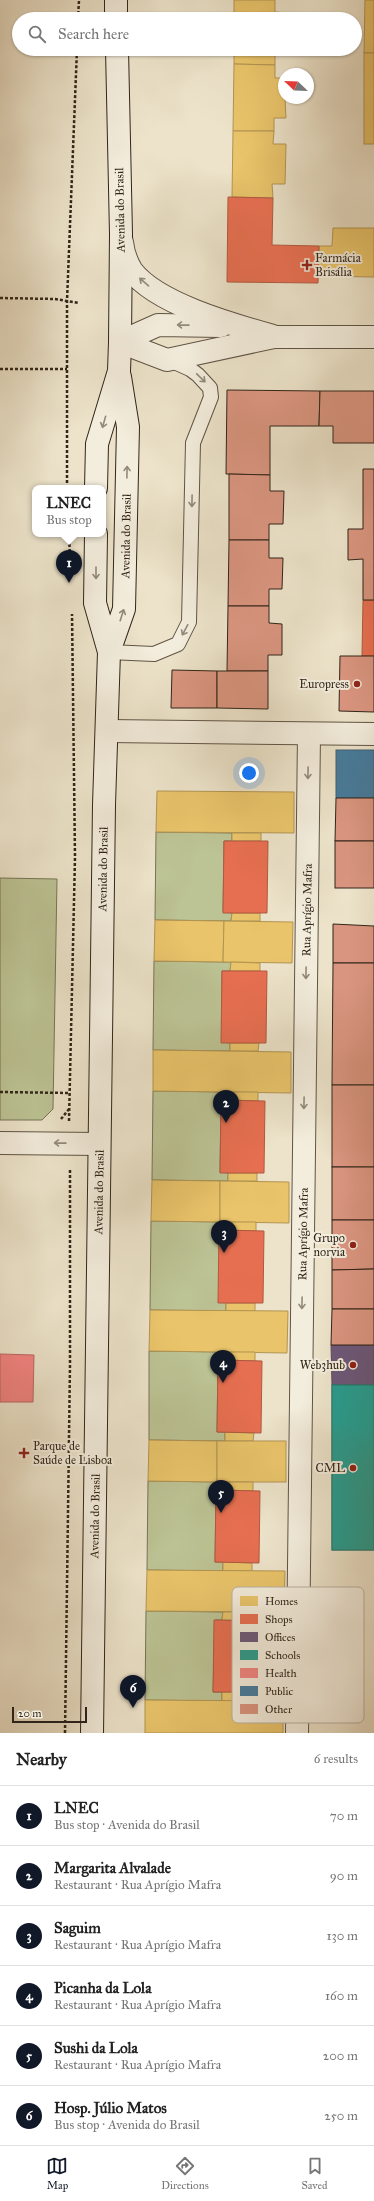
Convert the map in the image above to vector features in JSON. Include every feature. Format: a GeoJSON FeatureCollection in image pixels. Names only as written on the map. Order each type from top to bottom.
{"type":"FeatureCollection","features":[{"type":"Feature","properties":{"kind":"main road"},"geometry":{"type":"LineString","coordinates":[[116,0],[116,12]]}},
{"type":"Feature","properties":{"kind":"main road","name":"Avenida do Brasil"},"geometry":{"type":"LineString","coordinates":[[109,652],[124,610],[128,427],[119,371],[122,234],[116,56]]}},
{"type":"Feature","properties":{"kind":"main road"},"geometry":{"type":"LineString","coordinates":[[122,234],[127,260],[132,270],[145,283],[169,298],[236,326],[274,337]]}},
{"type":"Feature","properties":{"kind":"main road"},"geometry":{"type":"LineString","coordinates":[[120,342],[158,325],[236,326]]}},
{"type":"Feature","properties":{"kind":"main road"},"geometry":{"type":"LineString","coordinates":[[120,342],[167,360],[274,337],[374,337]]}},
{"type":"Feature","properties":{"kind":"main road","name":"Avenida do Brasil"},"geometry":{"type":"LineString","coordinates":[[96,485],[97,444],[119,371]]}},
{"type":"Feature","properties":{"kind":"main road","name":"Avenida do Brasil"},"geometry":{"type":"LineString","coordinates":[[92,1733],[104,805],[109,652],[95,603],[96,537]]}},
{"type":"Feature","properties":{"kind":"main road"},"geometry":{"type":"LineString","coordinates":[[107,731],[374,734]]}},
{"type":"Feature","properties":{"kind":"main road","name":"Rua Aprígio Mafra"},"geometry":{"type":"LineString","coordinates":[[298,1587],[309,734]]}},
{"type":"Feature","properties":{"kind":"main road"},"geometry":{"type":"LineString","coordinates":[[0,1142],[100,1144]]}},
{"type":"Feature","properties":{"kind":"main road","name":"Rua Aprígio Mafra"},"geometry":{"type":"LineString","coordinates":[[296,1723],[296,1733]]}},
{"type":"Feature","properties":{"kind":"lane"},"geometry":{"type":"LineString","coordinates":[[109,652],[154,654],[178,644],[189,622],[193,444],[211,397],[210,388],[190,368],[167,360]]}},
{"type":"Feature","properties":{"kind":"path"},"geometry":{"type":"LineString","coordinates":[[78,12],[79,0]]}},
{"type":"Feature","properties":{"kind":"path"},"geometry":{"type":"LineString","coordinates":[[67,485],[67,301],[77,56]]}},
{"type":"Feature","properties":{"kind":"path"},"geometry":{"type":"LineString","coordinates":[[0,298],[55,299],[79,303]]}},
{"type":"Feature","properties":{"kind":"path"},"geometry":{"type":"LineString","coordinates":[[0,369],[67,369]]}},
{"type":"Feature","properties":{"kind":"path"},"geometry":{"type":"LineString","coordinates":[[65,1733],[70,1364],[70,1093],[74,857],[72,611]]}},
{"type":"Feature","properties":{"kind":"path"},"geometry":{"type":"LineString","coordinates":[[0,1092],[70,1093]]}},
{"type":"Feature","properties":{"kind":"green space"},"geometry":{"type":"Polygon","coordinates":[[[156,832],[232,833],[232,841],[224,841],[223,912],[232,913],[231,921],[155,920],[156,832]]]}},
{"type":"Feature","properties":{"kind":"green space"},"geometry":{"type":"Polygon","coordinates":[[[0,878],[57,879],[53,1109],[42,1120],[0,1120],[0,878]]]}},
{"type":"Feature","properties":{"kind":"green space"},"geometry":{"type":"Polygon","coordinates":[[[154,961],[231,962],[230,971],[222,971],[222,1042],[230,1043],[230,1051],[153,1050],[154,961]]]}},
{"type":"Feature","properties":{"kind":"green space"},"geometry":{"type":"Polygon","coordinates":[[[153,1091],[229,1092],[229,1100],[221,1101],[220,1172],[228,1173],[228,1181],[152,1180],[153,1091]]]}},
{"type":"Feature","properties":{"kind":"green space"},"geometry":{"type":"Polygon","coordinates":[[[151,1221],[228,1222],[226,1311],[150,1310],[151,1221]]]}},
{"type":"Feature","properties":{"kind":"green space"},"geometry":{"type":"Polygon","coordinates":[[[149,1351],[226,1352],[226,1360],[218,1361],[217,1432],[225,1432],[225,1441],[149,1440],[149,1351]]]}},
{"type":"Feature","properties":{"kind":"green space"},"geometry":{"type":"Polygon","coordinates":[[[148,1481],[224,1482],[224,1490],[216,1490],[215,1562],[223,1562],[223,1571],[147,1570],[148,1481]]]}},
{"type":"Feature","properties":{"kind":"green space"},"geometry":{"type":"Polygon","coordinates":[[[146,1611],[223,1612],[222,1620],[215,1620],[213,1692],[222,1692],[222,1701],[145,1700],[146,1611]]]}},
{"type":"Feature","properties":{"kind":"building: Homes"},"geometry":{"type":"Polygon","coordinates":[[[234,0],[275,0],[275,12],[234,12],[234,0]]]}},
{"type":"Feature","properties":{"kind":"building: Homes"},"geometry":{"type":"Polygon","coordinates":[[[365,0],[374,0],[374,53],[364,53],[365,0]]]}},
{"type":"Feature","properties":{"kind":"building: Homes"},"geometry":{"type":"Polygon","coordinates":[[[364,53],[374,53],[374,144],[364,144],[364,53]]]}},
{"type":"Feature","properties":{"kind":"building: Homes"},"geometry":{"type":"Polygon","coordinates":[[[234,56],[275,56],[275,65],[234,64],[234,56]]]}},
{"type":"Feature","properties":{"kind":"building: Homes"},"geometry":{"type":"Polygon","coordinates":[[[234,64],[275,65],[275,78],[278,78],[278,104],[285,104],[286,118],[274,118],[274,131],[233,131],[234,64]]]}},
{"type":"Feature","properties":{"kind":"building: Homes"},"geometry":{"type":"Polygon","coordinates":[[[233,131],[274,131],[273,144],[286,144],[285,184],[272,184],[273,198],[232,197],[233,131]]]}},
{"type":"Feature","properties":{"kind":"building: Homes"},"geometry":{"type":"Polygon","coordinates":[[[333,228],[374,228],[374,277],[318,276],[319,246],[332,246],[333,228]]]}},
{"type":"Feature","properties":{"kind":"building: Homes"},"geometry":{"type":"Polygon","coordinates":[[[157,791],[294,792],[294,833],[156,832],[157,791]]]}},
{"type":"Feature","properties":{"kind":"building: Homes"},"geometry":{"type":"Polygon","coordinates":[[[232,833],[261,833],[261,841],[232,841],[232,833]]]}},
{"type":"Feature","properties":{"kind":"building: Homes"},"geometry":{"type":"Polygon","coordinates":[[[232,913],[260,913],[260,921],[231,921],[232,913]]]}},
{"type":"Feature","properties":{"kind":"building: Homes"},"geometry":{"type":"Polygon","coordinates":[[[155,920],[224,921],[223,962],[154,961],[155,920]]]}},
{"type":"Feature","properties":{"kind":"building: Homes"},"geometry":{"type":"Polygon","coordinates":[[[224,921],[293,922],[292,963],[223,962],[224,921]]]}},
{"type":"Feature","properties":{"kind":"building: Homes"},"geometry":{"type":"Polygon","coordinates":[[[231,962],[260,963],[260,971],[230,971],[231,962]]]}},
{"type":"Feature","properties":{"kind":"building: Homes"},"geometry":{"type":"Polygon","coordinates":[[[230,1043],[259,1043],[258,1051],[230,1051],[230,1043]]]}},
{"type":"Feature","properties":{"kind":"building: Homes"},"geometry":{"type":"Polygon","coordinates":[[[153,1050],[291,1052],[291,1093],[153,1091],[153,1050]]]}},
{"type":"Feature","properties":{"kind":"building: Homes"},"geometry":{"type":"Polygon","coordinates":[[[229,1092],[258,1092],[258,1101],[229,1100],[229,1092]]]}},
{"type":"Feature","properties":{"kind":"building: Homes"},"geometry":{"type":"Polygon","coordinates":[[[228,1173],[257,1173],[257,1181],[228,1181],[228,1173]]]}},
{"type":"Feature","properties":{"kind":"building: Homes"},"geometry":{"type":"Polygon","coordinates":[[[152,1180],[220,1181],[220,1222],[151,1221],[152,1180]]]}},
{"type":"Feature","properties":{"kind":"building: Homes"},"geometry":{"type":"Polygon","coordinates":[[[220,1181],[289,1182],[289,1223],[220,1222],[220,1181]]]}},
{"type":"Feature","properties":{"kind":"building: Homes"},"geometry":{"type":"Polygon","coordinates":[[[228,1222],[256,1222],[256,1231],[227,1230],[228,1222]]]}},
{"type":"Feature","properties":{"kind":"building: Homes"},"geometry":{"type":"Polygon","coordinates":[[[226,1303],[255,1303],[255,1311],[226,1311],[226,1303]]]}},
{"type":"Feature","properties":{"kind":"building: Homes"},"geometry":{"type":"Polygon","coordinates":[[[150,1310],[288,1311],[287,1353],[149,1351],[150,1310]]]}},
{"type":"Feature","properties":{"kind":"building: Homes"},"geometry":{"type":"Polygon","coordinates":[[[226,1352],[255,1352],[255,1361],[226,1360],[226,1352]]]}},
{"type":"Feature","properties":{"kind":"building: Homes"},"geometry":{"type":"Polygon","coordinates":[[[225,1432],[254,1433],[253,1441],[225,1441],[225,1432]]]}},
{"type":"Feature","properties":{"kind":"building: Homes"},"geometry":{"type":"Polygon","coordinates":[[[149,1440],[217,1441],[217,1482],[148,1481],[149,1440]]]}},
{"type":"Feature","properties":{"kind":"building: Homes"},"geometry":{"type":"Polygon","coordinates":[[[217,1441],[286,1441],[286,1482],[217,1482],[217,1441]]]}},
{"type":"Feature","properties":{"kind":"building: Homes"},"geometry":{"type":"Polygon","coordinates":[[[224,1482],[253,1482],[253,1491],[224,1490],[224,1482]]]}},
{"type":"Feature","properties":{"kind":"building: Homes"},"geometry":{"type":"Polygon","coordinates":[[[223,1562],[252,1563],[252,1571],[223,1571],[223,1562]]]}},
{"type":"Feature","properties":{"kind":"building: Homes"},"geometry":{"type":"Polygon","coordinates":[[[147,1570],[285,1571],[285,1587],[232,1587],[232,1612],[146,1611],[147,1570]]]}},
{"type":"Feature","properties":{"kind":"building: Homes"},"geometry":{"type":"Polygon","coordinates":[[[223,1612],[232,1612],[232,1620],[222,1620],[223,1612]]]}},
{"type":"Feature","properties":{"kind":"building: Homes"},"geometry":{"type":"Polygon","coordinates":[[[222,1692],[232,1692],[232,1701],[222,1701],[222,1692]]]}},
{"type":"Feature","properties":{"kind":"building: Homes"},"geometry":{"type":"Polygon","coordinates":[[[145,1700],[232,1701],[232,1723],[283,1723],[283,1733],[145,1733],[145,1700]]]}},
{"type":"Feature","properties":{"kind":"building: Shops"},"geometry":{"type":"Polygon","coordinates":[[[228,197],[273,198],[272,245],[319,246],[318,283],[227,282],[228,197]]]}},
{"type":"Feature","properties":{"kind":"building: Shops"},"geometry":{"type":"Polygon","coordinates":[[[363,600],[374,600],[374,656],[362,656],[363,600]]]}},
{"type":"Feature","properties":{"kind":"building: Shops"},"geometry":{"type":"Polygon","coordinates":[[[224,841],[268,841],[267,913],[223,913],[224,841]]]}},
{"type":"Feature","properties":{"kind":"building: Shops"},"geometry":{"type":"Polygon","coordinates":[[[222,971],[267,971],[266,1043],[221,1043],[222,971]]]}},
{"type":"Feature","properties":{"kind":"building: Shops"},"geometry":{"type":"Polygon","coordinates":[[[221,1100],[265,1101],[264,1173],[220,1173],[221,1100]]]}},
{"type":"Feature","properties":{"kind":"building: Shops"},"geometry":{"type":"Polygon","coordinates":[[[219,1230],[264,1231],[263,1303],[218,1303],[219,1230]]]}},
{"type":"Feature","properties":{"kind":"building: Shops"},"geometry":{"type":"Polygon","coordinates":[[[218,1360],[262,1361],[261,1433],[217,1432],[218,1360]]]}},
{"type":"Feature","properties":{"kind":"building: Shops"},"geometry":{"type":"Polygon","coordinates":[[[216,1490],[260,1491],[259,1563],[215,1562],[216,1490]]]}},
{"type":"Feature","properties":{"kind":"building: Shops"},"geometry":{"type":"Polygon","coordinates":[[[214,1620],[232,1620],[232,1692],[213,1692],[214,1620]]]}},
{"type":"Feature","properties":{"kind":"building: Offices","name":"Web3hub"},"geometry":{"type":"Polygon","coordinates":[[[331,1345],[374,1345],[374,1385],[332,1385],[331,1345]]]}},
{"type":"Feature","properties":{"kind":"building: Schools","name":"CML"},"geometry":{"type":"Polygon","coordinates":[[[332,1385],[374,1385],[374,1550],[332,1550],[332,1385]]]}},
{"type":"Feature","properties":{"kind":"building: Schools","name":"CML"},"geometry":{"type":"Polygon","coordinates":[[[332,1385],[374,1385],[374,1550],[332,1550],[332,1385]]]}},
{"type":"Feature","properties":{"kind":"building: Health"},"geometry":{"type":"Polygon","coordinates":[[[0,1354],[34,1355],[33,1402],[0,1402],[0,1354]]]}},
{"type":"Feature","properties":{"kind":"building: Public"},"geometry":{"type":"Polygon","coordinates":[[[336,750],[374,750],[374,798],[336,798],[336,750]]]}},
{"type":"Feature","properties":{"kind":"building: Other"},"geometry":{"type":"Polygon","coordinates":[[[227,390],[320,391],[319,426],[270,426],[270,475],[226,474],[227,390]]]}},
{"type":"Feature","properties":{"kind":"building: Other"},"geometry":{"type":"Polygon","coordinates":[[[320,391],[374,391],[374,443],[333,443],[333,426],[319,426],[320,391]]]}},
{"type":"Feature","properties":{"kind":"building: Other"},"geometry":{"type":"Polygon","coordinates":[[[363,469],[374,469],[374,600],[363,600],[363,559],[348,560],[348,529],[363,529],[363,469]]]}},
{"type":"Feature","properties":{"kind":"building: Other"},"geometry":{"type":"Polygon","coordinates":[[[229,474],[270,475],[270,491],[284,491],[283,524],[269,524],[269,540],[229,540],[229,474]]]}},
{"type":"Feature","properties":{"kind":"building: Other"},"geometry":{"type":"Polygon","coordinates":[[[229,540],[269,540],[269,558],[283,558],[282,589],[269,589],[269,606],[228,606],[229,540]]]}},
{"type":"Feature","properties":{"kind":"building: Other"},"geometry":{"type":"Polygon","coordinates":[[[228,606],[269,606],[269,623],[282,624],[282,655],[268,655],[268,671],[227,671],[228,606]]]}},
{"type":"Feature","properties":{"kind":"building: Other","name":"Europress"},"geometry":{"type":"Polygon","coordinates":[[[340,656],[374,656],[374,712],[339,711],[340,656]]]}},
{"type":"Feature","properties":{"kind":"building: Other"},"geometry":{"type":"Polygon","coordinates":[[[172,670],[217,671],[217,708],[171,708],[172,670]]]}},
{"type":"Feature","properties":{"kind":"building: Other"},"geometry":{"type":"Polygon","coordinates":[[[217,671],[268,671],[268,709],[217,708],[217,671]]]}},
{"type":"Feature","properties":{"kind":"building: Other"},"geometry":{"type":"Polygon","coordinates":[[[336,798],[374,798],[374,841],[335,841],[336,798]]]}},
{"type":"Feature","properties":{"kind":"building: Other"},"geometry":{"type":"Polygon","coordinates":[[[335,841],[374,841],[374,888],[335,888],[335,841]]]}},
{"type":"Feature","properties":{"kind":"building: Other"},"geometry":{"type":"Polygon","coordinates":[[[333,924],[374,926],[374,963],[333,963],[333,924]]]}},
{"type":"Feature","properties":{"kind":"building: Other"},"geometry":{"type":"Polygon","coordinates":[[[333,963],[374,963],[374,1085],[332,1085],[333,963]]]}},
{"type":"Feature","properties":{"kind":"building: Other"},"geometry":{"type":"Polygon","coordinates":[[[332,1085],[374,1085],[374,1167],[332,1167],[332,1085]]]}},
{"type":"Feature","properties":{"kind":"building: Other"},"geometry":{"type":"Polygon","coordinates":[[[332,1167],[374,1167],[374,1220],[332,1220],[332,1167]]]}},
{"type":"Feature","properties":{"kind":"building: Other","name":"Grupo norvia"},"geometry":{"type":"Polygon","coordinates":[[[332,1220],[374,1220],[374,1269],[332,1270],[332,1220]]]}},
{"type":"Feature","properties":{"kind":"building: Other"},"geometry":{"type":"Polygon","coordinates":[[[374,1269],[374,1309],[332,1309],[332,1270],[374,1269]]]}},
{"type":"Feature","properties":{"kind":"building: Other","name":"Web3hub"},"geometry":{"type":"Polygon","coordinates":[[[332,1309],[374,1309],[374,1345],[331,1345],[332,1309]]]}},
{"type":"Feature","properties":{"kind":"place","name":"Farmácia Brisália"},"geometry":{"type":"Point","coordinates":[307,265]}},
{"type":"Feature","properties":{"kind":"place","name":"LNEC"},"geometry":{"type":"Point","coordinates":[69,583]}},
{"type":"Feature","properties":{"kind":"place","name":"Europress"},"geometry":{"type":"Point","coordinates":[357,684]}},
{"type":"Feature","properties":{"kind":"place","name":"Margarita Alvalade"},"geometry":{"type":"Point","coordinates":[226,1123]}},
{"type":"Feature","properties":{"kind":"place","name":"Grupo norvia"},"geometry":{"type":"Point","coordinates":[353,1245]}},
{"type":"Feature","properties":{"kind":"place","name":"Saguim"},"geometry":{"type":"Point","coordinates":[224,1253]}},
{"type":"Feature","properties":{"kind":"place","name":"Web3hub"},"geometry":{"type":"Point","coordinates":[353,1365]}},
{"type":"Feature","properties":{"kind":"place","name":"Picanha da Lola"},"geometry":{"type":"Point","coordinates":[223,1383]}},
{"type":"Feature","properties":{"kind":"place","name":"Parque de Saúde de Lisboa"},"geometry":{"type":"Point","coordinates":[24,1453]}},
{"type":"Feature","properties":{"kind":"place","name":"CML"},"geometry":{"type":"Point","coordinates":[353,1468]}},
{"type":"Feature","properties":{"kind":"place","name":"Sushi da Lola"},"geometry":{"type":"Point","coordinates":[221,1513]}},
{"type":"Feature","properties":{"kind":"place","name":"Hosp. Júlio Matos"},"geometry":{"type":"Point","coordinates":[133,1708]}}]}
